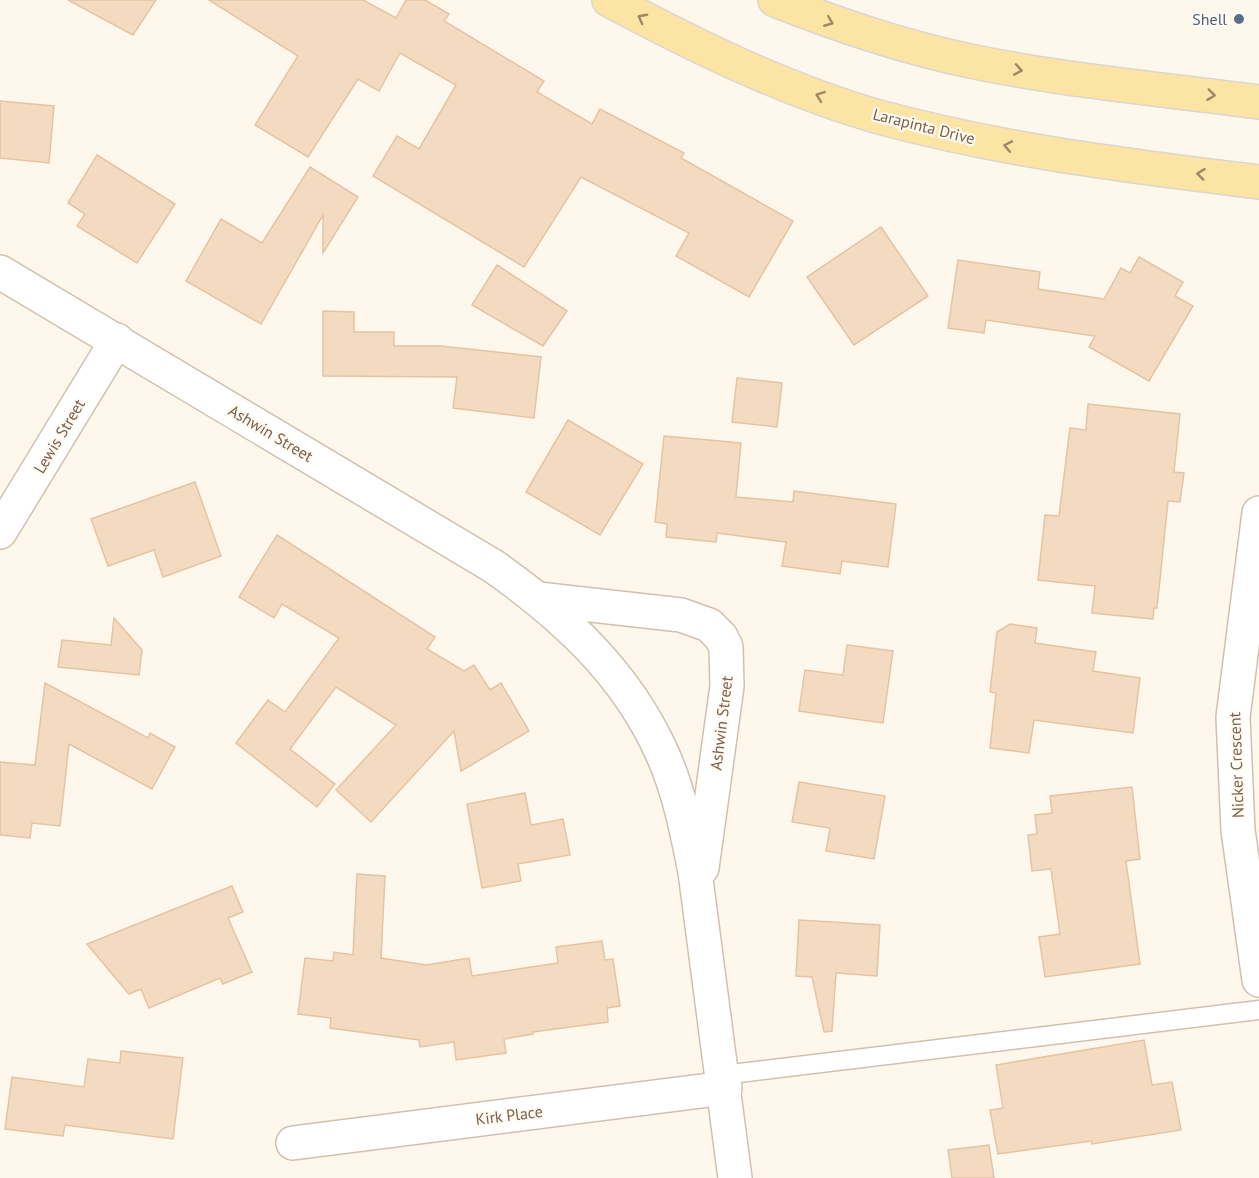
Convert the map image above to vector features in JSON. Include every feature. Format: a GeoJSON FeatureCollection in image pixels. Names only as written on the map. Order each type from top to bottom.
{"type":"FeatureCollection","features":[{"type":"Feature","properties":{"kind":"main road","name":"Larapinta Drive"},"geometry":{"type":"LineString","coordinates":[[609,0],[665,30],[757,73],[877,116],[977,140],[1058,156],[1259,182]]}},
{"type":"Feature","properties":{"kind":"main road"},"geometry":{"type":"LineString","coordinates":[[775,0],[844,27],[969,61],[1041,74],[1259,102]]}},
{"type":"Feature","properties":{"kind":"street","name":"Ashwin Street"},"geometry":{"type":"LineString","coordinates":[[0,272],[493,566],[538,599],[603,659],[636,702],[663,754],[676,791],[698,892],[735,1178]]}},
{"type":"Feature","properties":{"kind":"street","name":"Lewis Street"},"geometry":{"type":"LineString","coordinates":[[0,532],[117,340]]}},
{"type":"Feature","properties":{"kind":"street","name":"Nicker Crescent"},"geometry":{"type":"LineString","coordinates":[[1259,513],[1233,717],[1238,830],[1256,929],[1259,980]]}},
{"type":"Feature","properties":{"kind":"street","name":"Ashwin Street"},"geometry":{"type":"LineString","coordinates":[[538,599],[681,615],[709,625],[721,637],[726,647],[728,686],[698,892]]}},
{"type":"Feature","properties":{"kind":"street","name":"Kirk Place"},"geometry":{"type":"LineString","coordinates":[[293,1143],[724,1082]]}},
{"type":"Feature","properties":{"kind":"lane"},"geometry":{"type":"LineString","coordinates":[[724,1082],[1259,1010]]}},
{"type":"Feature","properties":{"kind":"building"},"geometry":{"type":"Polygon","coordinates":[[[68,0],[156,0],[133,35],[68,0]]]}},
{"type":"Feature","properties":{"kind":"building"},"geometry":{"type":"Polygon","coordinates":[[[209,0],[363,0],[396,18],[406,0],[425,0],[449,14],[444,21],[544,81],[537,92],[592,124],[600,109],[684,153],[681,158],[793,221],[749,297],[676,256],[689,233],[581,177],[524,267],[373,176],[397,136],[419,149],[456,85],[400,53],[379,91],[358,79],[308,157],[255,125],[298,56],[209,0]]]}},
{"type":"Feature","properties":{"kind":"building"},"geometry":{"type":"Polygon","coordinates":[[[0,101],[54,106],[49,163],[0,158],[0,101]]]}},
{"type":"Feature","properties":{"kind":"building"},"geometry":{"type":"Polygon","coordinates":[[[97,155],[175,204],[137,263],[77,226],[85,214],[68,203],[97,155]]]}},
{"type":"Feature","properties":{"kind":"building"},"geometry":{"type":"Polygon","coordinates":[[[310,167],[358,197],[323,253],[323,215],[261,324],[186,281],[221,219],[262,243],[310,167]]]}},
{"type":"Feature","properties":{"kind":"building"},"geometry":{"type":"Polygon","coordinates":[[[881,227],[928,296],[854,345],[807,277],[881,227]]]}},
{"type":"Feature","properties":{"kind":"building"},"geometry":{"type":"Polygon","coordinates":[[[1139,257],[1183,282],[1175,296],[1193,306],[1149,381],[1089,347],[1095,336],[986,320],[984,333],[948,328],[958,260],[1040,272],[1038,289],[1104,299],[1121,268],[1130,273],[1139,257]]]}},
{"type":"Feature","properties":{"kind":"building"},"geometry":{"type":"Polygon","coordinates":[[[497,265],[567,311],[543,346],[472,305],[497,265]]]}},
{"type":"Feature","properties":{"kind":"building"},"geometry":{"type":"Polygon","coordinates":[[[323,311],[354,312],[354,332],[394,332],[394,346],[441,346],[541,357],[534,418],[453,408],[457,377],[323,376],[323,311]]]}},
{"type":"Feature","properties":{"kind":"building"},"geometry":{"type":"Polygon","coordinates":[[[737,378],[782,383],[777,427],[732,422],[737,378]]]}},
{"type":"Feature","properties":{"kind":"building"},"geometry":{"type":"Polygon","coordinates":[[[1088,404],[1180,414],[1174,472],[1184,473],[1180,502],[1168,501],[1157,608],[1154,608],[1153,619],[1092,613],[1095,586],[1038,580],[1045,515],[1059,516],[1070,428],[1086,430],[1088,404]]]}},
{"type":"Feature","properties":{"kind":"building"},"geometry":{"type":"Polygon","coordinates":[[[568,420],[643,464],[600,535],[526,492],[568,420]]]}},
{"type":"Feature","properties":{"kind":"building"},"geometry":{"type":"Polygon","coordinates":[[[664,436],[741,443],[736,497],[793,502],[794,491],[896,504],[888,567],[842,561],[840,574],[782,566],[786,542],[717,533],[716,542],[666,537],[667,524],[655,522],[664,436]]]}},
{"type":"Feature","properties":{"kind":"building"},"geometry":{"type":"Polygon","coordinates":[[[195,482],[221,556],[163,577],[154,550],[108,566],[91,519],[195,482]]]}},
{"type":"Feature","properties":{"kind":"building"},"geometry":{"type":"Polygon","coordinates":[[[277,535],[435,637],[427,649],[464,671],[474,665],[490,690],[501,683],[529,731],[461,771],[454,731],[371,822],[336,790],[396,725],[336,687],[290,749],[335,784],[317,807],[236,743],[268,700],[285,712],[339,638],[282,604],[274,618],[239,597],[277,535]]]}},
{"type":"Feature","properties":{"kind":"building"},"geometry":{"type":"Polygon","coordinates":[[[114,618],[142,650],[139,675],[58,667],[62,640],[111,645],[114,618]]]}},
{"type":"Feature","properties":{"kind":"building"},"geometry":{"type":"Polygon","coordinates":[[[1010,624],[1037,628],[1035,643],[1096,652],[1093,671],[1140,678],[1133,733],[1034,720],[1029,753],[990,748],[996,693],[990,692],[997,632],[1010,624]]]}},
{"type":"Feature","properties":{"kind":"building"},"geometry":{"type":"Polygon","coordinates":[[[847,645],[893,651],[883,723],[799,711],[805,670],[843,675],[847,645]]]}},
{"type":"Feature","properties":{"kind":"building"},"geometry":{"type":"Polygon","coordinates":[[[45,683],[148,738],[150,733],[175,747],[152,789],[69,744],[60,826],[32,823],[30,838],[0,835],[0,762],[35,765],[45,683]]]}},
{"type":"Feature","properties":{"kind":"building"},"geometry":{"type":"Polygon","coordinates":[[[799,782],[885,796],[874,859],[826,851],[830,828],[792,822],[799,782]]]}},
{"type":"Feature","properties":{"kind":"building"},"geometry":{"type":"Polygon","coordinates":[[[1132,787],[1140,859],[1126,861],[1140,964],[1045,977],[1039,937],[1060,934],[1051,869],[1032,871],[1028,835],[1037,834],[1035,815],[1052,813],[1050,796],[1132,787]]]}},
{"type":"Feature","properties":{"kind":"building"},"geometry":{"type":"Polygon","coordinates":[[[525,793],[531,825],[563,819],[570,855],[518,864],[521,881],[482,888],[467,804],[525,793]]]}},
{"type":"Feature","properties":{"kind":"building"},"geometry":{"type":"Polygon","coordinates":[[[357,874],[385,876],[381,958],[426,965],[469,958],[472,976],[558,963],[556,947],[602,941],[605,960],[613,959],[620,1006],[607,1008],[608,1022],[533,1032],[533,1034],[504,1039],[506,1053],[456,1060],[454,1042],[420,1047],[419,1040],[330,1028],[331,1018],[298,1014],[305,958],[333,961],[334,952],[353,955],[357,874]]]}},
{"type":"Feature","properties":{"kind":"building"},"geometry":{"type":"Polygon","coordinates":[[[232,886],[243,912],[228,918],[252,972],[223,984],[220,978],[149,1008],[141,989],[129,994],[87,944],[232,886]]]}},
{"type":"Feature","properties":{"kind":"building"},"geometry":{"type":"Polygon","coordinates":[[[799,920],[880,925],[877,976],[836,973],[832,1031],[824,1032],[812,977],[796,976],[799,920]]]}},
{"type":"Feature","properties":{"kind":"building"},"geometry":{"type":"Polygon","coordinates":[[[1144,1040],[1152,1085],[1172,1082],[1181,1130],[1092,1144],[1091,1141],[998,1154],[990,1110],[1003,1108],[996,1065],[1144,1040]]]}},
{"type":"Feature","properties":{"kind":"building"},"geometry":{"type":"Polygon","coordinates":[[[121,1051],[183,1058],[173,1139],[65,1125],[63,1136],[5,1129],[12,1077],[84,1087],[88,1059],[120,1063],[121,1051]]]}},
{"type":"Feature","properties":{"kind":"building"},"geometry":{"type":"Polygon","coordinates":[[[989,1145],[994,1178],[952,1178],[948,1150],[989,1145]]]}},
{"type":"Feature","properties":{"kind":"place","name":"Shell"},"geometry":{"type":"Point","coordinates":[1239,19]}}]}
